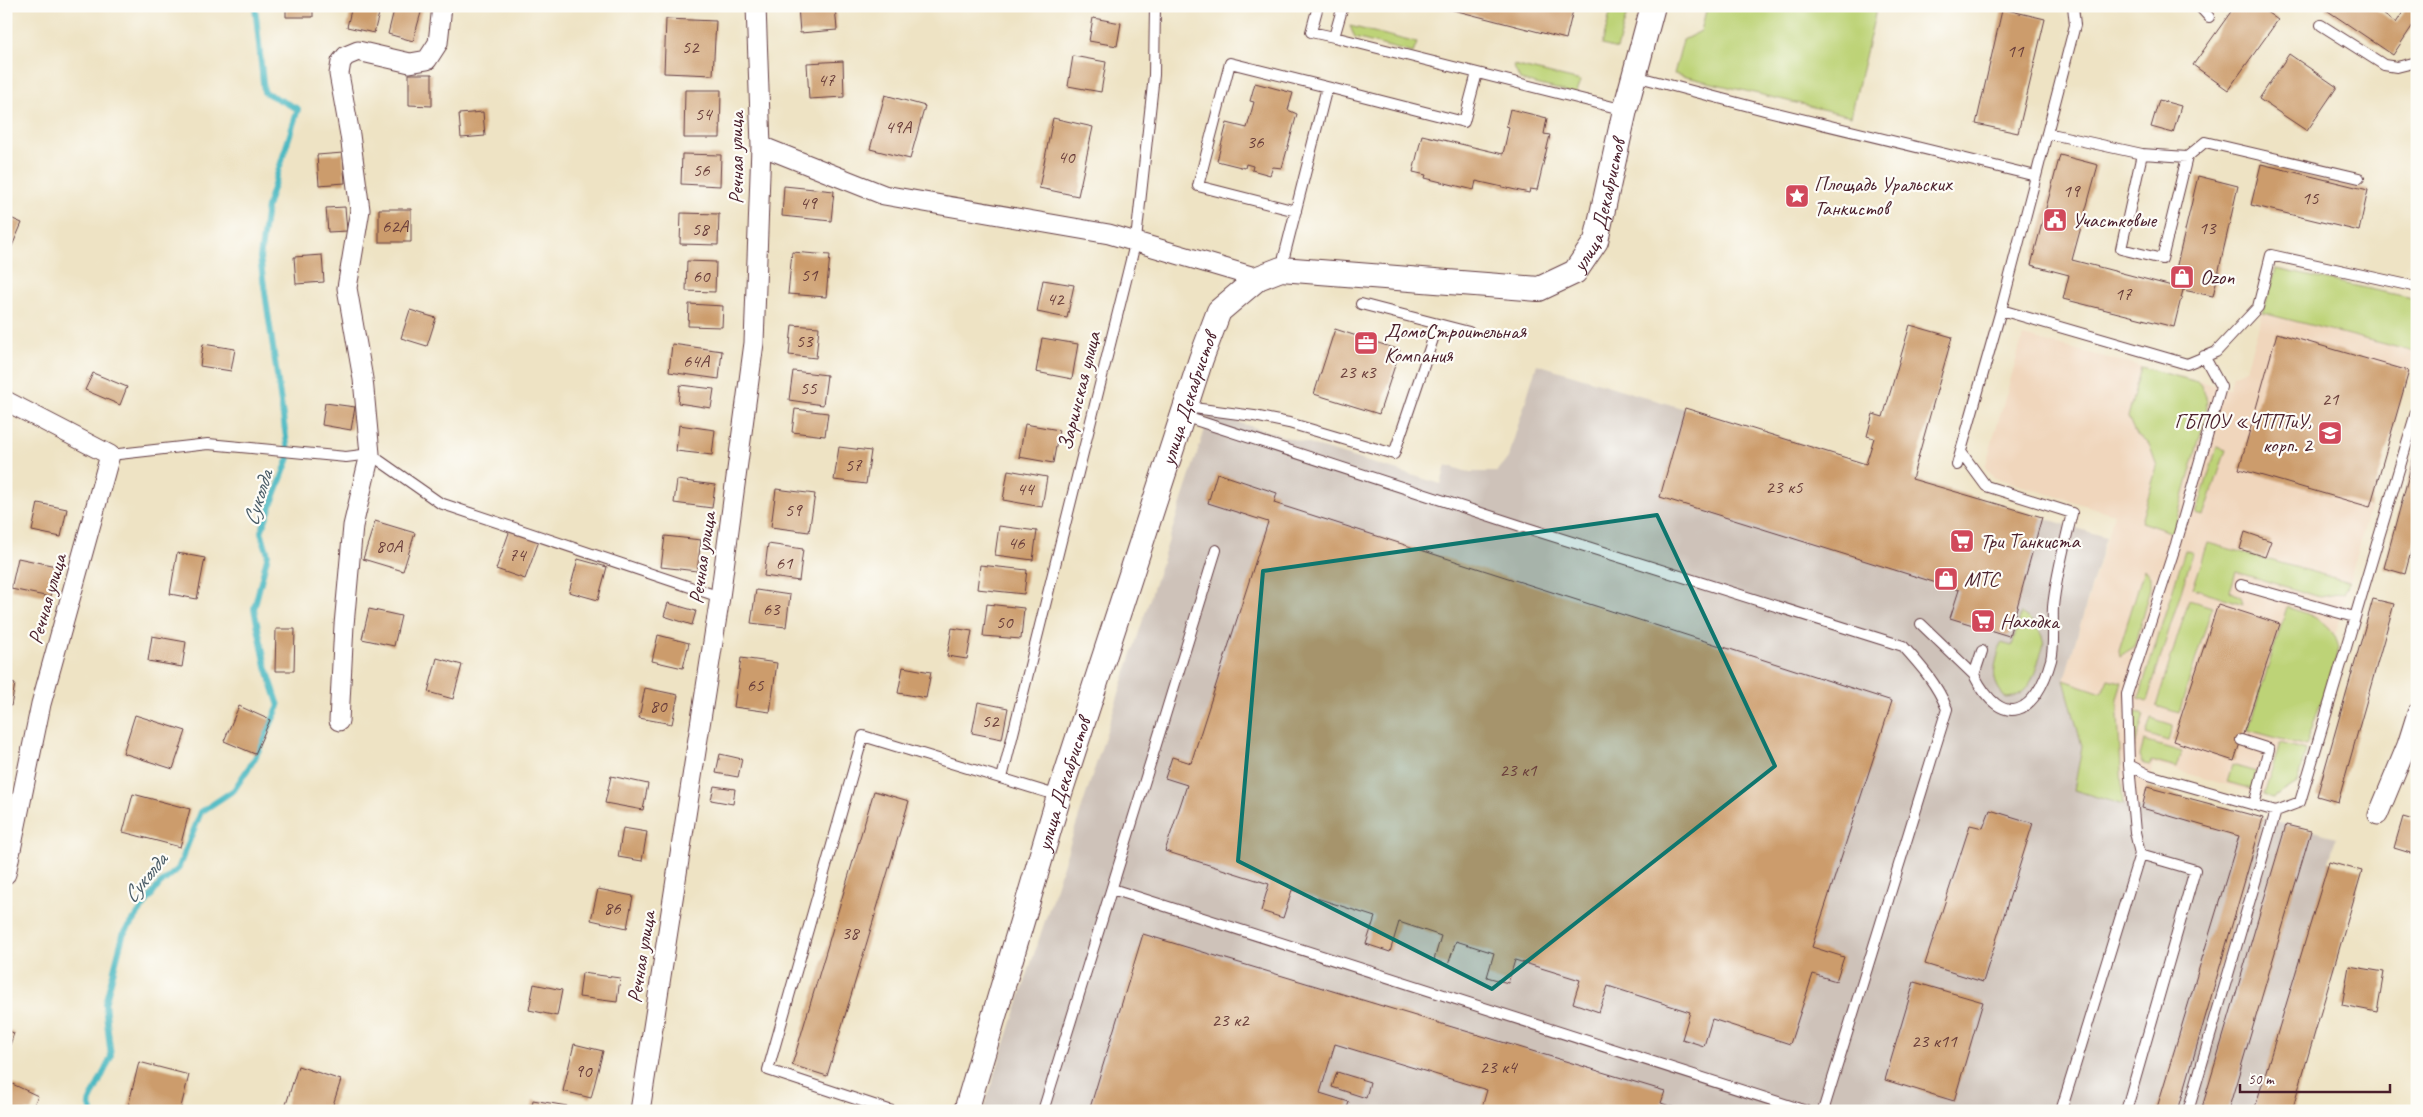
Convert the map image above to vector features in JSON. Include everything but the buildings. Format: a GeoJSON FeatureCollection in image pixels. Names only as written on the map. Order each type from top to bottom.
{"type":"FeatureCollection","features":[{"type":"Feature","properties":{"kind":"street"},"geometry":{"type":"LineString","coordinates":[[339,721],[344,625],[353,526],[370,454],[363,379],[347,288],[360,210],[350,135],[339,74],[341,62],[346,56],[358,51],[410,63],[427,60],[438,43],[442,6]]}},
{"type":"Feature","properties":{"kind":"street","name":"Речная улица"},"geometry":{"type":"LineString","coordinates":[[640,1111],[720,597],[754,343],[761,146],[756,6]]}},
{"type":"Feature","properties":{"kind":"street","name":"улица Декабристов"},"geometry":{"type":"LineString","coordinates":[[966,1111],[1059,796],[1184,411],[1219,311],[1258,278],[1281,269],[1539,289],[1575,272],[1596,241],[1625,110],[1653,6]]}},
{"type":"Feature","properties":{"kind":"street"},"geometry":{"type":"LineString","coordinates":[[761,146],[884,195],[1136,240],[1258,278]]}},
{"type":"Feature","properties":{"kind":"street"},"geometry":{"type":"LineString","coordinates":[[6,401],[110,455]]}},
{"type":"Feature","properties":{"kind":"street","name":"Речная улица"},"geometry":{"type":"LineString","coordinates":[[6,874],[41,704],[110,455]]}},
{"type":"Feature","properties":{"kind":"street"},"geometry":{"type":"LineString","coordinates":[[2378,815],[2407,745],[2417,713]]}},
{"type":"Feature","properties":{"kind":"lane","name":"Заринская улица"},"geometry":{"type":"LineString","coordinates":[[1002,778],[1136,240],[1154,75],[1155,6]]}},
{"type":"Feature","properties":{"kind":"lane"},"geometry":{"type":"LineString","coordinates":[[1318,6],[1311,32],[1625,110]]}},
{"type":"Feature","properties":{"kind":"lane"},"geometry":{"type":"LineString","coordinates":[[1334,37],[1342,6]]}},
{"type":"Feature","properties":{"kind":"lane"},"geometry":{"type":"LineString","coordinates":[[1957,465],[2001,310],[2075,25],[2073,6]]}},
{"type":"Feature","properties":{"kind":"lane"},"geometry":{"type":"LineString","coordinates":[[2199,6],[2209,17]]}},
{"type":"Feature","properties":{"kind":"lane"},"geometry":{"type":"LineString","coordinates":[[2321,25],[2384,65],[2398,67],[2417,62]]}},
{"type":"Feature","properties":{"kind":"lane"},"geometry":{"type":"LineString","coordinates":[[1296,211],[1198,186],[1230,62],[1464,122],[1477,73]]}},
{"type":"Feature","properties":{"kind":"lane"},"geometry":{"type":"LineString","coordinates":[[1635,76],[2036,176]]}},
{"type":"Feature","properties":{"kind":"lane"},"geometry":{"type":"LineString","coordinates":[[1281,269],[1327,87]]}},
{"type":"Feature","properties":{"kind":"lane"},"geometry":{"type":"LineString","coordinates":[[2047,133],[2142,154],[2187,157]]}},
{"type":"Feature","properties":{"kind":"lane"},"geometry":{"type":"LineString","coordinates":[[2142,154],[2121,249],[2162,259],[2187,157],[2205,142],[2358,178]]}},
{"type":"Feature","properties":{"kind":"lane"},"geometry":{"type":"LineString","coordinates":[[2001,310],[2187,364],[2216,352],[2258,307],[2271,255],[2417,287]]}},
{"type":"Feature","properties":{"kind":"lane"},"geometry":{"type":"LineString","coordinates":[[1361,304],[1469,332]]}},
{"type":"Feature","properties":{"kind":"lane"},"geometry":{"type":"LineString","coordinates":[[1184,411],[1254,416],[1289,423],[1394,454],[1438,324]]}},
{"type":"Feature","properties":{"kind":"lane"},"geometry":{"type":"LineString","coordinates":[[2061,1111],[2140,854],[2135,832],[2129,765],[2127,694],[2176,544],[2221,387],[2204,356]]}},
{"type":"Feature","properties":{"kind":"lane"},"geometry":{"type":"LineString","coordinates":[[2129,765],[2149,775],[2276,811],[2300,802],[2417,409]]}},
{"type":"Feature","properties":{"kind":"lane"},"geometry":{"type":"LineString","coordinates":[[1184,411],[1524,527],[1904,646],[1926,671],[1941,693],[1947,709],[1823,1111]]}},
{"type":"Feature","properties":{"kind":"lane"},"geometry":{"type":"LineString","coordinates":[[110,455],[208,444],[346,457],[370,454],[440,503],[720,597]]}},
{"type":"Feature","properties":{"kind":"lane"},"geometry":{"type":"LineString","coordinates":[[1921,624],[1974,675],[1983,693],[1995,706],[2010,710],[2029,704],[2039,691],[2051,659],[2053,606],[2072,513],[1986,486],[1960,452]]}},
{"type":"Feature","properties":{"kind":"lane"},"geometry":{"type":"LineString","coordinates":[[1043,1111],[1216,550]]}},
{"type":"Feature","properties":{"kind":"lane"},"geometry":{"type":"LineString","coordinates":[[2241,585],[2354,618]]}},
{"type":"Feature","properties":{"kind":"lane"},"geometry":{"type":"LineString","coordinates":[[1974,675],[1982,651]]}},
{"type":"Feature","properties":{"kind":"lane"},"geometry":{"type":"LineString","coordinates":[[892,1111],[768,1070],[863,736],[1059,796]]}},
{"type":"Feature","properties":{"kind":"lane"},"geometry":{"type":"LineString","coordinates":[[2241,740],[2269,749],[2254,805]]}},
{"type":"Feature","properties":{"kind":"lane"},"geometry":{"type":"LineString","coordinates":[[2188,1111],[2276,811]]}},
{"type":"Feature","properties":{"kind":"lane"},"geometry":{"type":"LineString","coordinates":[[2126,1111],[2196,870],[2140,854]]}},
{"type":"Feature","properties":{"kind":"lane"},"geometry":{"type":"LineString","coordinates":[[1112,889],[1806,1111]]}},
{"type":"Feature","properties":{"kind":"highlighted area"},"geometry":{"type":"Polygon","coordinates":[[[1657,515],[1775,766],[1492,989],[1238,861],[1263,571],[1657,515]]]}},
{"type":"Feature","properties":{"kind":"shaded area"},"geometry":{"type":"Polygon","coordinates":[[[2276,268],[2417,299],[2417,345],[2349,582],[2297,783],[2273,798],[2153,764],[2142,808],[2074,790],[2082,746],[2064,680],[2114,514],[1993,477],[1985,467],[2023,336],[2229,389],[2233,375],[2246,369],[2276,268]]]}},
{"type":"Feature","properties":{"kind":"shaded area"},"geometry":{"type":"Polygon","coordinates":[[[1537,364],[2106,537],[2064,680],[2082,746],[2074,790],[2141,808],[2147,787],[2336,837],[2329,862],[2362,871],[2292,1111],[983,1111],[1210,414],[1441,484],[1446,465],[1468,472],[1497,472],[1508,458],[1537,364]]]}},
{"type":"Feature","properties":{"kind":"green space"},"geometry":{"type":"Polygon","coordinates":[[[1612,6],[1629,6],[1617,49],[1602,45],[1612,6]]]}},
{"type":"Feature","properties":{"kind":"green space"},"geometry":{"type":"Polygon","coordinates":[[[1707,6],[1877,6],[1851,116],[1674,74],[1683,40],[1701,31],[1707,6]]]}},
{"type":"Feature","properties":{"kind":"green space"},"geometry":{"type":"Polygon","coordinates":[[[1350,26],[1417,43],[1413,53],[1355,38],[1350,26]]]}},
{"type":"Feature","properties":{"kind":"green space"},"geometry":{"type":"Polygon","coordinates":[[[1513,65],[1581,81],[1576,94],[1520,80],[1513,65]]]}},
{"type":"Feature","properties":{"kind":"green space"},"geometry":{"type":"Polygon","coordinates":[[[2276,269],[2417,299],[2417,345],[2415,352],[2263,313],[2276,269]]]}},
{"type":"Feature","properties":{"kind":"green space"},"geometry":{"type":"Polygon","coordinates":[[[2141,367],[2198,382],[2206,397],[2206,415],[2173,533],[2141,522],[2157,466],[2149,444],[2136,435],[2128,417],[2141,367]]]}},
{"type":"Feature","properties":{"kind":"green space"},"geometry":{"type":"Polygon","coordinates":[[[2217,447],[2226,450],[2204,516],[2196,514],[2217,447]]]}},
{"type":"Feature","properties":{"kind":"green space"},"geometry":{"type":"Polygon","coordinates":[[[2208,543],[2349,582],[2344,593],[2320,597],[2236,572],[2230,591],[2241,597],[2243,604],[2193,588],[2208,543]]]}},
{"type":"Feature","properties":{"kind":"green space"},"geometry":{"type":"Polygon","coordinates":[[[2185,550],[2193,553],[2147,701],[2139,698],[2185,550]]]}},
{"type":"Feature","properties":{"kind":"green space"},"geometry":{"type":"Polygon","coordinates":[[[2144,569],[2150,577],[2150,588],[2134,647],[2120,656],[2119,650],[2144,569]]]}},
{"type":"Feature","properties":{"kind":"green space"},"geometry":{"type":"Polygon","coordinates":[[[2189,600],[2212,607],[2179,713],[2156,706],[2189,600]]]}},
{"type":"Feature","properties":{"kind":"green space"},"geometry":{"type":"Polygon","coordinates":[[[2287,607],[2320,620],[2332,632],[2339,649],[2306,746],[2248,730],[2287,607]]]}},
{"type":"Feature","properties":{"kind":"green space"},"geometry":{"type":"Polygon","coordinates":[[[2021,613],[2032,621],[2042,635],[2043,647],[2029,685],[2020,694],[2006,698],[1997,685],[1994,672],[1995,666],[2001,643],[2012,646],[2021,613]]]}},
{"type":"Feature","properties":{"kind":"green space"},"geometry":{"type":"Polygon","coordinates":[[[2108,679],[2122,682],[2117,699],[2123,805],[2074,790],[2082,746],[2064,680],[2102,693],[2108,679]]]}},
{"type":"Feature","properties":{"kind":"green space"},"geometry":{"type":"Polygon","coordinates":[[[2135,711],[2144,715],[2134,749],[2132,728],[2135,711]]]}},
{"type":"Feature","properties":{"kind":"green space"},"geometry":{"type":"Polygon","coordinates":[[[2151,718],[2173,725],[2168,741],[2146,734],[2151,718]]]}},
{"type":"Feature","properties":{"kind":"green space"},"geometry":{"type":"Polygon","coordinates":[[[2144,741],[2182,752],[2177,768],[2151,761],[2150,765],[2144,764],[2140,756],[2144,741]]]}},
{"type":"Feature","properties":{"kind":"green space"},"geometry":{"type":"Polygon","coordinates":[[[2280,743],[2306,750],[2297,783],[2273,798],[2264,795],[2280,743]]]}},
{"type":"Feature","properties":{"kind":"green space"},"geometry":{"type":"Polygon","coordinates":[[[2232,765],[2256,772],[2252,789],[2227,782],[2232,765]]]}},
{"type":"Feature","properties":{"kind":"waterway","name":"Суколда"},"geometry":{"type":"LineString","coordinates":[[92,1111],[89,1103],[111,1057],[105,1004],[123,935],[159,885],[178,869],[201,812],[234,790],[255,758],[279,706],[266,666],[254,609],[268,554],[261,532],[289,458],[260,258],[267,207],[298,109],[264,92],[255,6]]}},
{"type":"Feature","properties":{"kind":"place","name":"Площадь Уральских Танкистов"},"geometry":{"type":"Point","coordinates":[1797,196]}},
{"type":"Feature","properties":{"kind":"place","name":"Участковые"},"geometry":{"type":"Point","coordinates":[2055,220]}},
{"type":"Feature","properties":{"kind":"place","name":"Ozon"},"geometry":{"type":"Point","coordinates":[2182,277]}},
{"type":"Feature","properties":{"kind":"place","name":"ДомоСтроительная Компания"},"geometry":{"type":"Point","coordinates":[1366,343]}},
{"type":"Feature","properties":{"kind":"place","name":"ГБПОУ «ЧТПТиУ, корп. 2"},"geometry":{"type":"Point","coordinates":[2330,433]}},
{"type":"Feature","properties":{"kind":"place","name":"Три Танкиста"},"geometry":{"type":"Point","coordinates":[1962,541]}},
{"type":"Feature","properties":{"kind":"place","name":"МТС"},"geometry":{"type":"Point","coordinates":[1946,579]}},
{"type":"Feature","properties":{"kind":"place","name":"Находка"},"geometry":{"type":"Point","coordinates":[1983,621]}}]}
